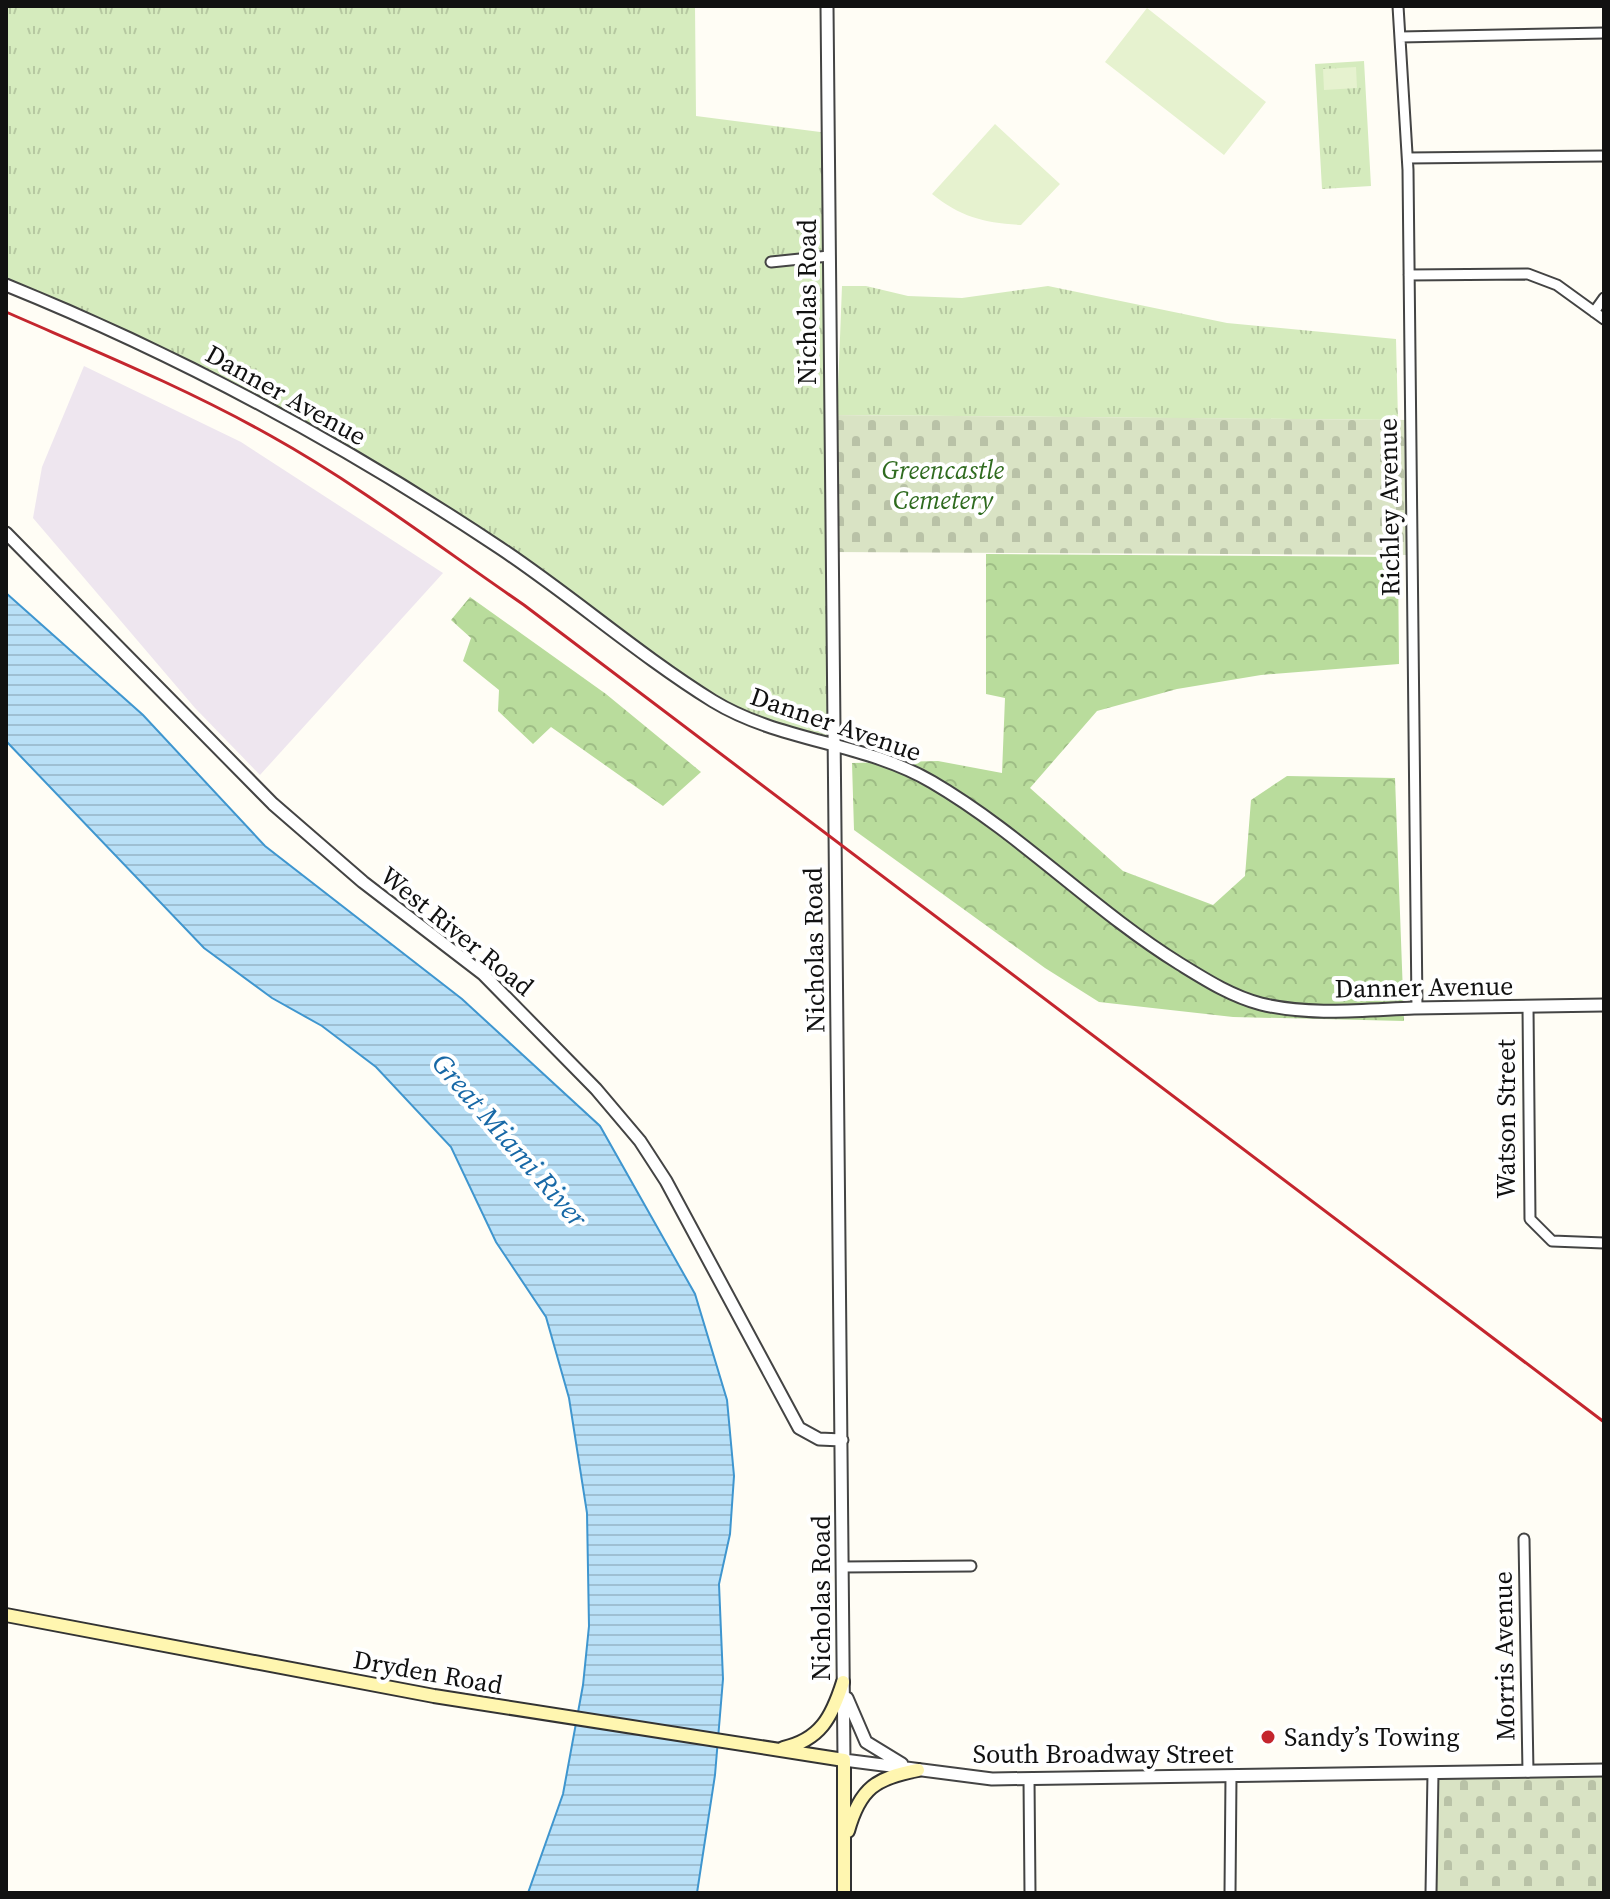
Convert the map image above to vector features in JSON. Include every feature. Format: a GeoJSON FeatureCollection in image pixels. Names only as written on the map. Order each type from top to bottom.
{"type":"FeatureCollection","features":[{"type":"Feature","properties":{"kind":"main road","name":"Dryden Road"},"geometry":{"type":"LineString","coordinates":[[6,1615],[524,1711],[775,1750],[806,1748],[844,1760]]}},
{"type":"Feature","properties":{"kind":"main road"},"geometry":{"type":"LineString","coordinates":[[806,1748],[825,1724],[843,1682]]}},
{"type":"Feature","properties":{"kind":"main road","name":"Nicholas Road"},"geometry":{"type":"LineString","coordinates":[[844,1760],[844,1893]]}},
{"type":"Feature","properties":{"kind":"main road"},"geometry":{"type":"LineString","coordinates":[[844,1845],[855,1811],[873,1783],[918,1770]]}},
{"type":"Feature","properties":{"kind":"street","name":"Nicholas Road"},"geometry":{"type":"LineString","coordinates":[[827,6],[844,1760]]}},
{"type":"Feature","properties":{"kind":"street","name":"Richley Avenue"},"geometry":{"type":"LineString","coordinates":[[1398,6],[1408,158],[1417,1008]]}},
{"type":"Feature","properties":{"kind":"street"},"geometry":{"type":"LineString","coordinates":[[1400,37],[1604,33]]}},
{"type":"Feature","properties":{"kind":"street"},"geometry":{"type":"LineString","coordinates":[[1408,158],[1604,156]]}},
{"type":"Feature","properties":{"kind":"street"},"geometry":{"type":"LineString","coordinates":[[771,262],[829,256]]}},
{"type":"Feature","properties":{"kind":"street"},"geometry":{"type":"LineString","coordinates":[[1409,275],[1528,274],[1557,285],[1604,319]]}},
{"type":"Feature","properties":{"kind":"street","name":"Danner Avenue"},"geometry":{"type":"LineString","coordinates":[[6,285],[131,339],[244,395],[342,450],[495,544],[720,705],[771,728],[832,743],[903,767],[956,797],[1129,930],[1236,996],[1271,1006],[1304,1010],[1604,1005]]}},
{"type":"Feature","properties":{"kind":"street"},"geometry":{"type":"LineString","coordinates":[[1594,312],[1604,298]]}},
{"type":"Feature","properties":{"kind":"street","name":"West River Road"},"geometry":{"type":"LineString","coordinates":[[6,533],[273,804],[352,873],[483,974],[596,1089],[636,1136],[666,1181],[799,1428],[811,1437],[842,1440]]}},
{"type":"Feature","properties":{"kind":"street","name":"Watson Street"},"geometry":{"type":"LineString","coordinates":[[1528,1007],[1528,1207],[1537,1229],[1562,1243],[1604,1243]]}},
{"type":"Feature","properties":{"kind":"street","name":"Morris Avenue"},"geometry":{"type":"LineString","coordinates":[[1524,1539],[1528,1772]]}},
{"type":"Feature","properties":{"kind":"street"},"geometry":{"type":"LineString","coordinates":[[843,1567],[971,1566]]}},
{"type":"Feature","properties":{"kind":"street"},"geometry":{"type":"LineString","coordinates":[[843,1682],[851,1711],[866,1742],[894,1761],[918,1770]]}},
{"type":"Feature","properties":{"kind":"street","name":"South Broadway Street"},"geometry":{"type":"LineString","coordinates":[[844,1760],[975,1778],[1029,1779],[1604,1770]]}},
{"type":"Feature","properties":{"kind":"street"},"geometry":{"type":"LineString","coordinates":[[1431,1893],[1433,1773]]}},
{"type":"Feature","properties":{"kind":"street"},"geometry":{"type":"LineString","coordinates":[[1230,1893],[1231,1776]]}},
{"type":"Feature","properties":{"kind":"street"},"geometry":{"type":"LineString","coordinates":[[1029,1779],[1030,1893]]}},
{"type":"Feature","properties":{"kind":"shaded area"},"geometry":{"type":"Polygon","coordinates":[[[84,366],[241,442],[443,573],[260,775],[195,708],[33,518],[42,467],[84,366]]]}},
{"type":"Feature","properties":{"kind":"green space"},"geometry":{"type":"Polygon","coordinates":[[[6,6],[695,6],[696,116],[828,133],[832,743],[727,709],[548,580],[293,421],[6,285],[6,6]]]}},
{"type":"Feature","properties":{"kind":"green space"},"geometry":{"type":"Polygon","coordinates":[[[1147,8],[1266,102],[1224,155],[1105,62],[1147,8]]]}},
{"type":"Feature","properties":{"kind":"green space"},"geometry":{"type":"Polygon","coordinates":[[[1364,61],[1371,186],[1322,189],[1315,64],[1364,61]]]}},
{"type":"Feature","properties":{"kind":"green space"},"geometry":{"type":"Polygon","coordinates":[[[1356,67],[1357,88],[1324,90],[1323,69],[1356,67]]]}},
{"type":"Feature","properties":{"kind":"green space"},"geometry":{"type":"Polygon","coordinates":[[[995,124],[1060,184],[1021,225],[974,217],[932,194],[995,124]]]}},
{"type":"Feature","properties":{"kind":"green space"},"geometry":{"type":"Polygon","coordinates":[[[842,286],[866,286],[908,296],[962,298],[1048,286],[1227,323],[1396,339],[1398,420],[837,415],[842,286]]]}},
{"type":"Feature","properties":{"kind":"green space","name":"Greencastle Cemetery"},"geometry":{"type":"Polygon","coordinates":[[[830,415],[1410,420],[1412,555],[831,552],[830,415]]]}},
{"type":"Feature","properties":{"kind":"green space"},"geometry":{"type":"Polygon","coordinates":[[[986,554],[1398,557],[1399,664],[1261,675],[1177,689],[1097,711],[1030,788],[1123,871],[1213,905],[1245,876],[1251,800],[1287,776],[1395,778],[1404,1021],[1233,1017],[1099,1002],[1045,968],[854,830],[852,763],[938,761],[1002,773],[1005,698],[986,694],[986,554]]]}},
{"type":"Feature","properties":{"kind":"green space"},"geometry":{"type":"Polygon","coordinates":[[[470,597],[606,694],[701,772],[663,806],[551,727],[533,744],[498,711],[499,690],[463,661],[471,638],[451,620],[470,597]]]}},
{"type":"Feature","properties":{"kind":"green space"},"geometry":{"type":"Polygon","coordinates":[[[1604,1770],[1604,1893],[1431,1893],[1433,1773],[1604,1770]]]}},
{"type":"Feature","properties":{"kind":"water","name":"Great Miami River"},"geometry":{"type":"Polygon","coordinates":[[[6,593],[143,715],[265,846],[462,999],[600,1126],[695,1294],[727,1400],[734,1476],[730,1534],[719,1584],[723,1679],[715,1775],[697,1893],[528,1893],[563,1794],[583,1685],[589,1626],[587,1513],[569,1398],[546,1317],[496,1242],[451,1147],[376,1067],[322,1026],[272,998],[204,948],[6,741],[6,593]]]}},
{"type":"Feature","properties":{"kind":"railway"},"geometry":{"type":"LineString","coordinates":[[6,312],[239,418],[304,455],[399,518],[524,605],[1604,1422]]}},
{"type":"Feature","properties":{"kind":"place","name":"Sandy’s Towing"},"geometry":{"type":"Point","coordinates":[1268,1737]}}]}
